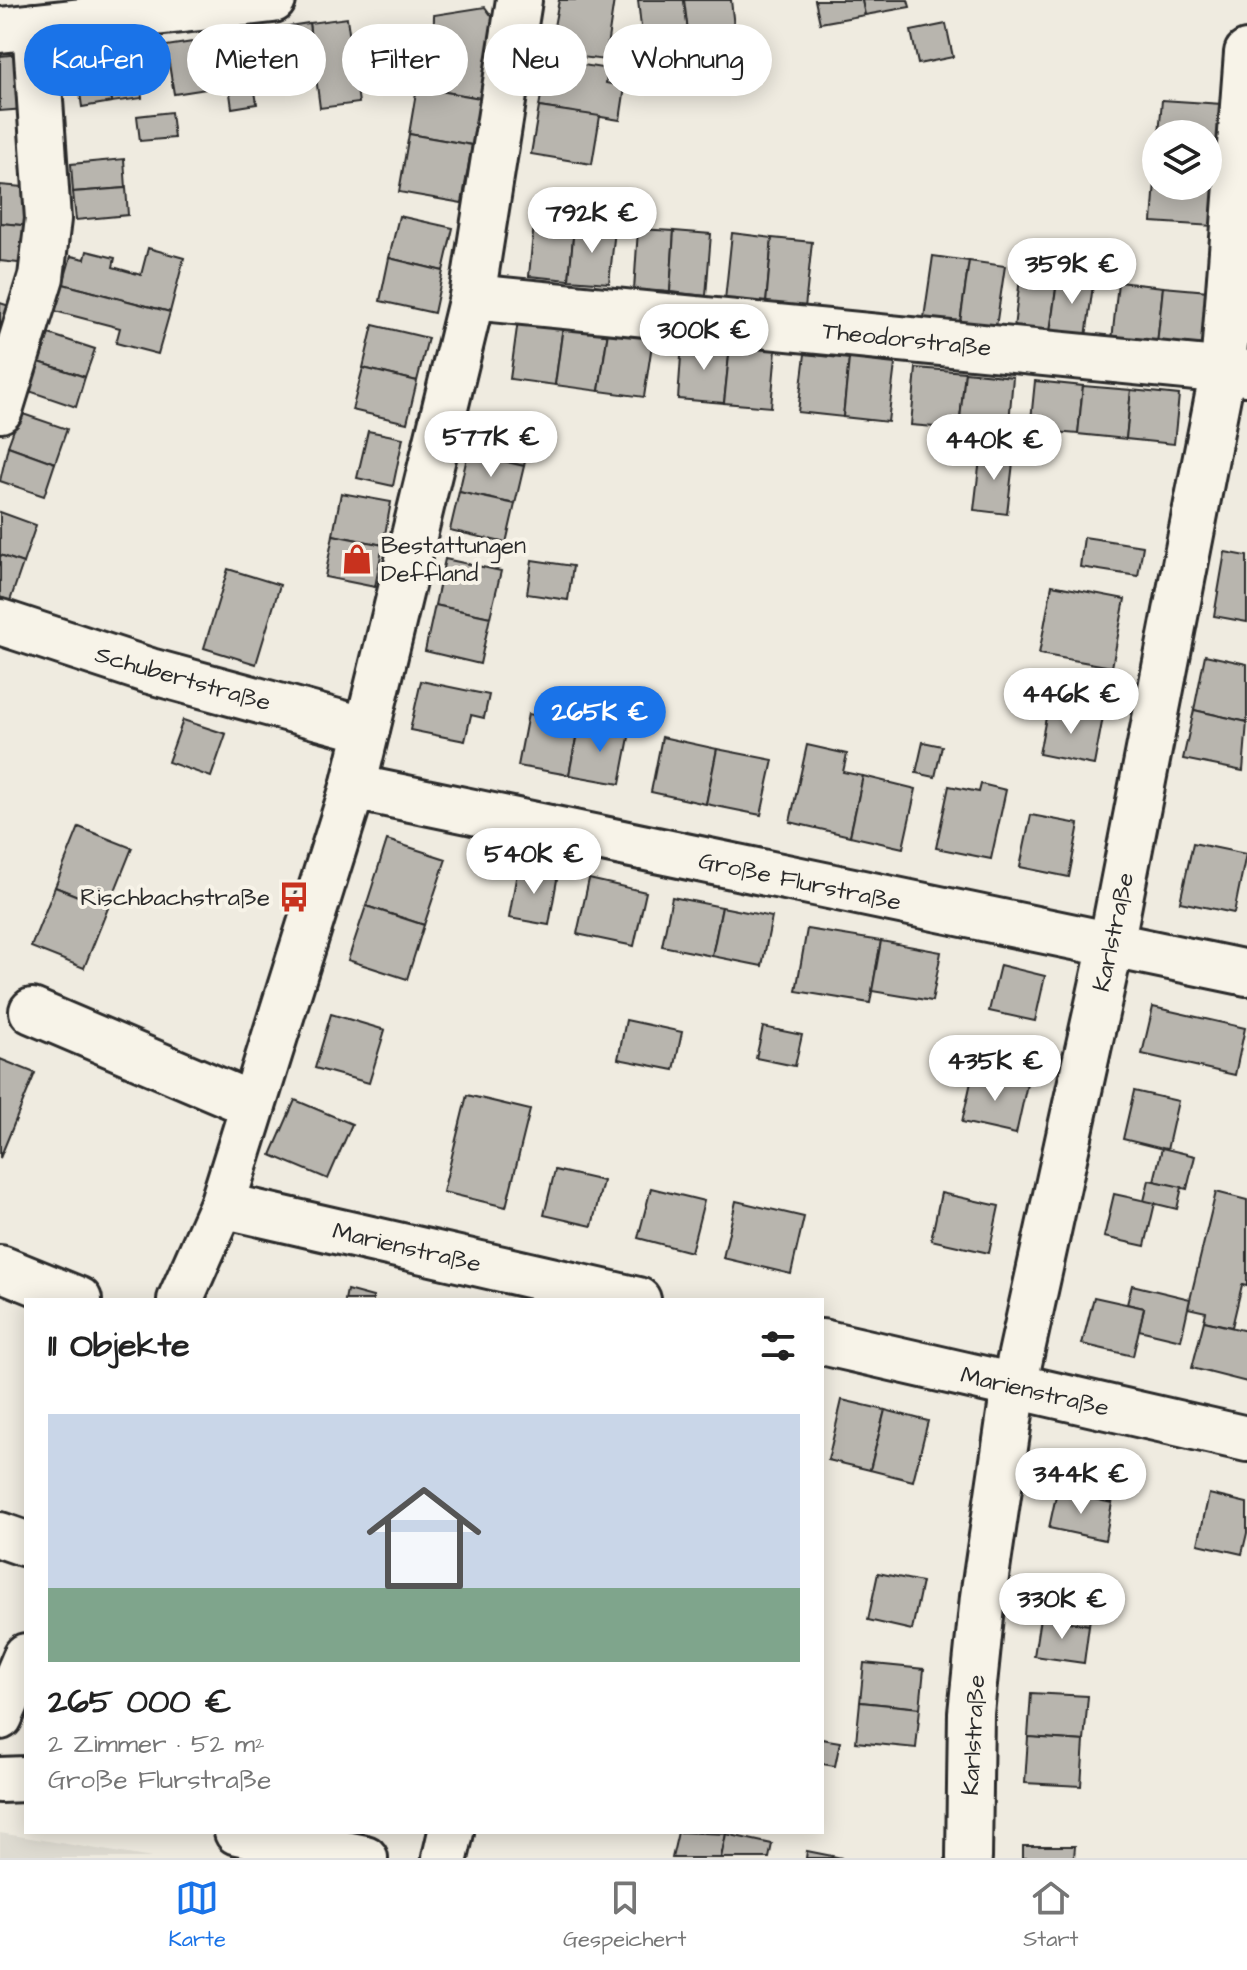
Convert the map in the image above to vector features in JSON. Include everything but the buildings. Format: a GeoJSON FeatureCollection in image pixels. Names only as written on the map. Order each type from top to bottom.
{"type":"FeatureCollection","features":[{"type":"Feature","properties":{"kind":"street"},"geometry":{"type":"LineString","coordinates":[[0,410],[41,277],[48,219],[17,28],[273,0]]}},
{"type":"Feature","properties":{"kind":"street"},"geometry":{"type":"LineString","coordinates":[[181,1298],[222,1205],[353,787],[472,297],[519,0]]}},
{"type":"Feature","properties":{"kind":"street","name":"Karlstraße"},"geometry":{"type":"LineString","coordinates":[[969,1858],[973,1699],[983,1597],[1014,1386],[1235,372],[1247,53]]}},
{"type":"Feature","properties":{"kind":"street","name":"Theodorstraße"},"geometry":{"type":"LineString","coordinates":[[472,297],[1235,372]]}},
{"type":"Feature","properties":{"kind":"street","name":"Schubertstraße"},"geometry":{"type":"LineString","coordinates":[[0,622],[150,671],[367,730]]}},
{"type":"Feature","properties":{"kind":"street","name":"Große Flurstraße"},"geometry":{"type":"LineString","coordinates":[[353,787],[1247,973]]}},
{"type":"Feature","properties":{"kind":"street"},"geometry":{"type":"LineString","coordinates":[[32,1011],[253,1105]]}},
{"type":"Feature","properties":{"kind":"street","name":"Marienstraße"},"geometry":{"type":"LineString","coordinates":[[222,1205],[629,1298]]}},
{"type":"Feature","properties":{"kind":"street"},"geometry":{"type":"LineString","coordinates":[[0,1268],[74,1298]]}},
{"type":"Feature","properties":{"kind":"street","name":"Marienstraße"},"geometry":{"type":"LineString","coordinates":[[824,1342],[1247,1439]]}},
{"type":"Feature","properties":{"kind":"street"},"geometry":{"type":"LineString","coordinates":[[0,1535],[24,1543]]}},
{"type":"Feature","properties":{"kind":"street"},"geometry":{"type":"LineString","coordinates":[[0,1717],[24,1661]]}},
{"type":"Feature","properties":{"kind":"street"},"geometry":{"type":"LineString","coordinates":[[0,1780],[24,1779]]}},
{"type":"Feature","properties":{"kind":"street"},"geometry":{"type":"LineString","coordinates":[[247,1834],[365,1858]]}},
{"type":"Feature","properties":{"kind":"street"},"geometry":{"type":"LineString","coordinates":[[445,1858],[451,1834]]}},
{"type":"Feature","properties":{"kind":"shaded area"},"geometry":{"type":"Polygon","coordinates":[[[0,1833],[12,1835],[152,1858],[0,1858],[0,1833]]]}},
{"type":"Feature","properties":{"kind":"place","name":"Bestattungen Deffland"},"geometry":{"type":"Point","coordinates":[357,559]}},
{"type":"Feature","properties":{"kind":"place","name":"Rischbachstraße"},"geometry":{"type":"Point","coordinates":[294,897]}}]}
